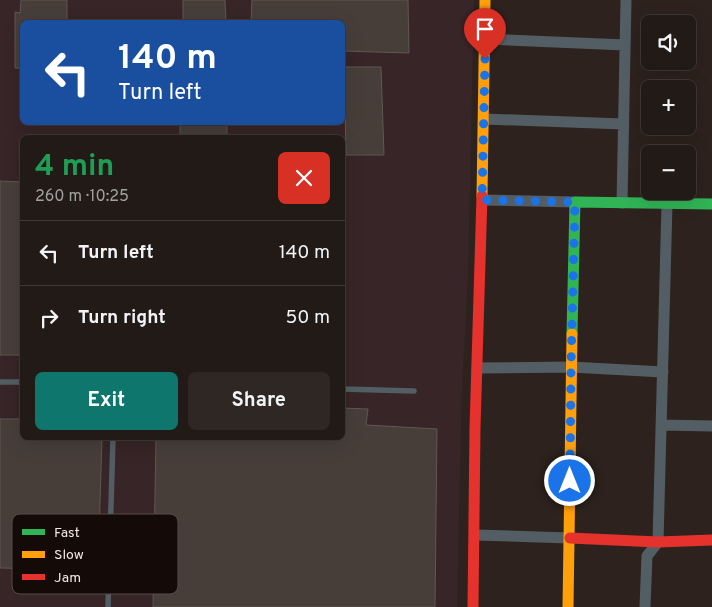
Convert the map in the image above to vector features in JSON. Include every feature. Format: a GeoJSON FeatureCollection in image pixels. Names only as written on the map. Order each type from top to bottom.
{"type":"FeatureCollection","features":[{"type":"Feature","properties":{"kind":"street"},"geometry":{"type":"LineString","coordinates":[[473,607],[485,0]]}},
{"type":"Feature","properties":{"kind":"street"},"geometry":{"type":"LineString","coordinates":[[622,203],[626,0]]}},
{"type":"Feature","properties":{"kind":"street"},"geometry":{"type":"LineString","coordinates":[[485,40],[625,45]]}},
{"type":"Feature","properties":{"kind":"street"},"geometry":{"type":"LineString","coordinates":[[484,119],[623,124]]}},
{"type":"Feature","properties":{"kind":"street"},"geometry":{"type":"LineString","coordinates":[[482,200],[712,204]]}},
{"type":"Feature","properties":{"kind":"street"},"geometry":{"type":"LineString","coordinates":[[568,607],[575,202]]}},
{"type":"Feature","properties":{"kind":"street"},"geometry":{"type":"LineString","coordinates":[[645,607],[647,556],[658,542],[667,204]]}},
{"type":"Feature","properties":{"kind":"street"},"geometry":{"type":"LineString","coordinates":[[477,368],[571,366],[663,372]]}},
{"type":"Feature","properties":{"kind":"street"},"geometry":{"type":"LineString","coordinates":[[661,425],[712,426]]}},
{"type":"Feature","properties":{"kind":"street"},"geometry":{"type":"LineString","coordinates":[[474,535],[658,542],[712,540]]}},
{"type":"Feature","properties":{"kind":"lane"},"geometry":{"type":"LineString","coordinates":[[0,382],[20,382]]}},
{"type":"Feature","properties":{"kind":"lane"},"geometry":{"type":"LineString","coordinates":[[345,389],[414,390]]}},
{"type":"Feature","properties":{"kind":"lane"},"geometry":{"type":"LineString","coordinates":[[111,514],[113,440]]}},
{"type":"Feature","properties":{"kind":"lane"},"geometry":{"type":"LineString","coordinates":[[108,594],[108,607]]}},
{"type":"Feature","properties":{"kind":"shaded area"},"geometry":{"type":"Polygon","coordinates":[[[0,0],[474,0],[468,279],[462,388],[457,607],[0,607],[0,0]]]}},
{"type":"Feature","properties":{"kind":"building"},"geometry":{"type":"Polygon","coordinates":[[[21,0],[67,0],[67,20],[20,20],[20,68],[15,68],[15,12],[20,13],[21,0]]]}},
{"type":"Feature","properties":{"kind":"building"},"geometry":{"type":"Polygon","coordinates":[[[183,0],[225,0],[226,20],[183,20],[183,0]]]}},
{"type":"Feature","properties":{"kind":"building"},"geometry":{"type":"Polygon","coordinates":[[[252,0],[408,0],[409,53],[345,51],[345,20],[251,20],[252,0]]]}},
{"type":"Feature","properties":{"kind":"building"},"geometry":{"type":"Polygon","coordinates":[[[345,67],[381,67],[384,155],[346,155],[345,67]]]}},
{"type":"Feature","properties":{"kind":"building"},"geometry":{"type":"Polygon","coordinates":[[[180,125],[227,125],[227,135],[180,135],[180,125]]]}},
{"type":"Feature","properties":{"kind":"building"},"geometry":{"type":"Polygon","coordinates":[[[0,181],[20,182],[20,355],[0,355],[0,181]]]}},
{"type":"Feature","properties":{"kind":"building"},"geometry":{"type":"Polygon","coordinates":[[[345,408],[368,409],[366,425],[437,429],[435,607],[153,607],[153,594],[178,594],[178,514],[155,514],[156,440],[345,440],[345,408]]]}},
{"type":"Feature","properties":{"kind":"building"},"geometry":{"type":"Polygon","coordinates":[[[0,419],[20,419],[20,440],[102,440],[100,514],[12,514],[12,568],[0,568],[0,419]]]}},
{"type":"Feature","properties":{"kind":"traffic: fast"},"geometry":{"type":"LineString","coordinates":[[572,334],[575,202],[712,204]]}},
{"type":"Feature","properties":{"kind":"traffic: slow"},"geometry":{"type":"LineString","coordinates":[[482,196],[485,0]]}},
{"type":"Feature","properties":{"kind":"traffic: slow"},"geometry":{"type":"LineString","coordinates":[[568,607],[572,334]]}},
{"type":"Feature","properties":{"kind":"traffic: jam"},"geometry":{"type":"LineString","coordinates":[[473,607],[475,428],[482,196]]}},
{"type":"Feature","properties":{"kind":"traffic: jam"},"geometry":{"type":"LineString","coordinates":[[570,538],[658,542],[712,540]]}},
{"type":"Feature","properties":{"kind":"route"},"geometry":{"type":"LineString","coordinates":[[485,59],[482,200],[575,202],[570,481]]}}]}
